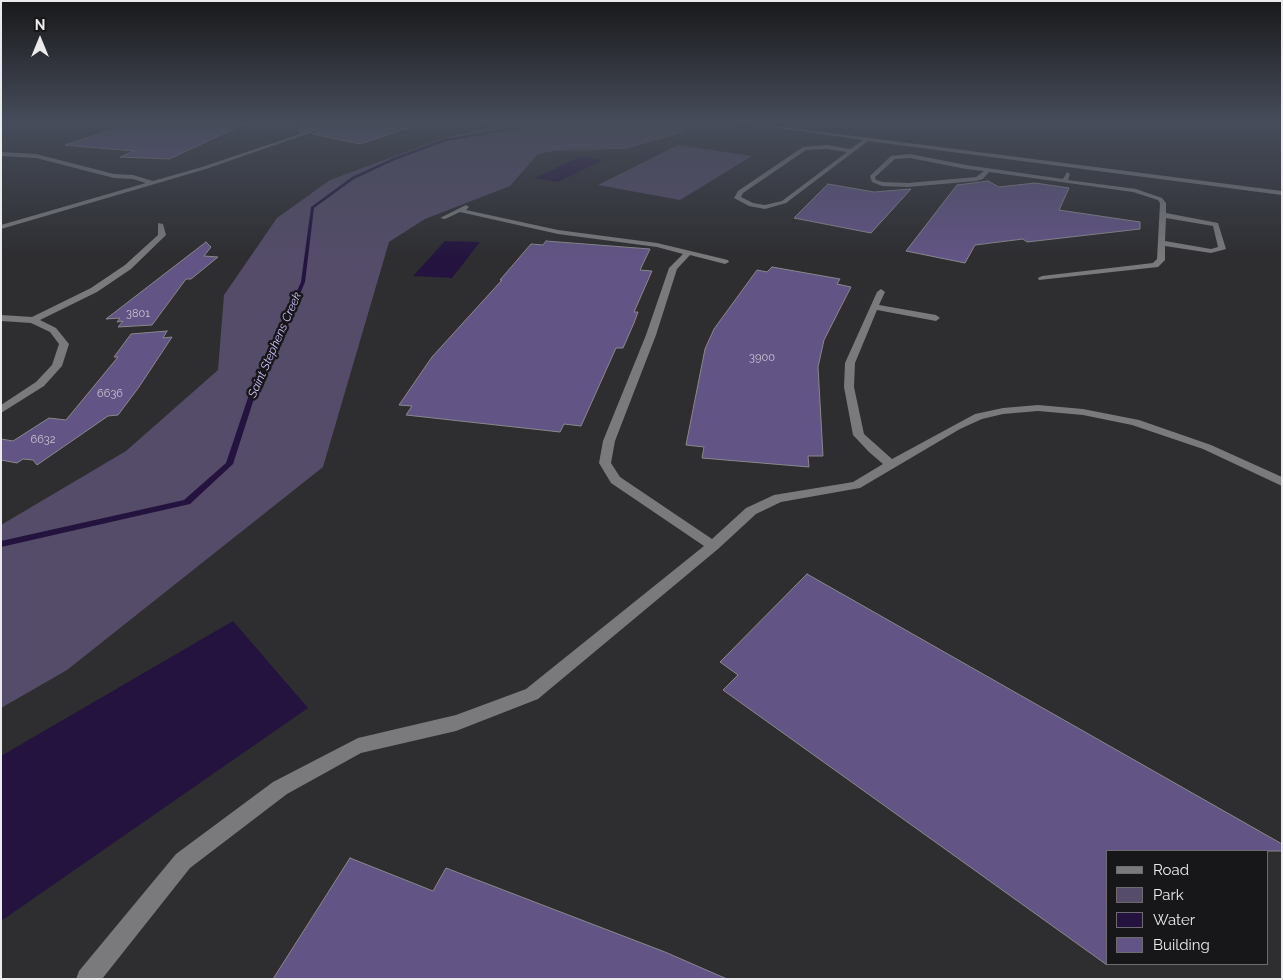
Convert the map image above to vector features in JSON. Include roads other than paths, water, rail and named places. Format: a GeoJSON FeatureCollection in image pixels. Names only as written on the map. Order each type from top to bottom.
{"type":"FeatureCollection","features":[{"type":"Feature","properties":{"kind":"street"},"geometry":{"type":"LineString","coordinates":[[82,168],[114,176],[133,177],[154,183]]}},
{"type":"Feature","properties":{"kind":"street"},"geometry":{"type":"LineString","coordinates":[[1,227],[203,168]]}},
{"type":"Feature","properties":{"kind":"street"},"geometry":{"type":"LineString","coordinates":[[776,168],[740,192],[737,198],[751,205],[765,207],[784,202],[828,168]]}},
{"type":"Feature","properties":{"kind":"street"},"geometry":{"type":"LineString","coordinates":[[882,168],[872,177],[874,181],[882,184],[908,185],[976,179],[981,178],[988,170]]}},
{"type":"Feature","properties":{"kind":"street"},"geometry":{"type":"LineString","coordinates":[[977,168],[1150,194],[1163,203],[1161,260],[1155,265],[1042,278]]}},
{"type":"Feature","properties":{"kind":"street"},"geometry":{"type":"LineString","coordinates":[[1065,181],[1070,168]]}},
{"type":"Feature","properties":{"kind":"street"},"geometry":{"type":"LineString","coordinates":[[1097,168],[1165,175],[1282,193]]}},
{"type":"Feature","properties":{"kind":"street"},"geometry":{"type":"LineString","coordinates":[[114,176],[117,180],[140,187]]}},
{"type":"Feature","properties":{"kind":"street"},"geometry":{"type":"LineString","coordinates":[[443,218],[469,206]]}},
{"type":"Feature","properties":{"kind":"street"},"geometry":{"type":"LineString","coordinates":[[458,210],[558,232],[636,242],[725,262]]}},
{"type":"Feature","properties":{"kind":"street"},"geometry":{"type":"LineString","coordinates":[[1162,243],[1211,251],[1222,249],[1216,224],[1164,215]]}},
{"type":"Feature","properties":{"kind":"street"},"geometry":{"type":"LineString","coordinates":[[33,320],[94,290],[128,267],[162,235],[160,224]]}},
{"type":"Feature","properties":{"kind":"street"},"geometry":{"type":"LineString","coordinates":[[688,253],[673,268],[651,335],[609,441],[605,463],[614,480],[713,546]]}},
{"type":"Feature","properties":{"kind":"street"},"geometry":{"type":"LineString","coordinates":[[881,292],[850,363],[849,387],[859,435],[873,450],[891,464]]}},
{"type":"Feature","properties":{"kind":"street"},"geometry":{"type":"LineString","coordinates":[[874,307],[936,318]]}},
{"type":"Feature","properties":{"kind":"street"},"geometry":{"type":"LineString","coordinates":[[1,318],[33,320],[53,330],[64,344],[57,366],[40,384],[1,410]]}},
{"type":"Feature","properties":{"kind":"street"},"geometry":{"type":"LineString","coordinates":[[87,979],[183,861],[280,788],[358,746],[456,723],[532,694],[713,546],[751,511],[778,498],[856,485],[979,416],[1003,410],[1038,408],[1084,412],[1135,422],[1207,447],[1282,482]]}},
{"type":"Feature","properties":{"kind":"water"},"geometry":{"type":"Polygon","coordinates":[[[556,168],[587,168],[558,182],[535,178],[556,168]]]}},
{"type":"Feature","properties":{"kind":"water"},"geometry":{"type":"Polygon","coordinates":[[[445,241],[480,242],[452,278],[413,276],[445,241]]]}},
{"type":"Feature","properties":{"kind":"water"},"geometry":{"type":"Polygon","coordinates":[[[233,621],[308,708],[1,921],[1,756],[233,621]]]}},
{"type":"Feature","properties":{"kind":"waterway","name":"Saint Stephens Creek"},"geometry":{"type":"LineString","coordinates":[[1,544],[187,502],[229,464],[256,383],[269,362],[303,282],[312,208],[353,178],[375,168]]}}]}
